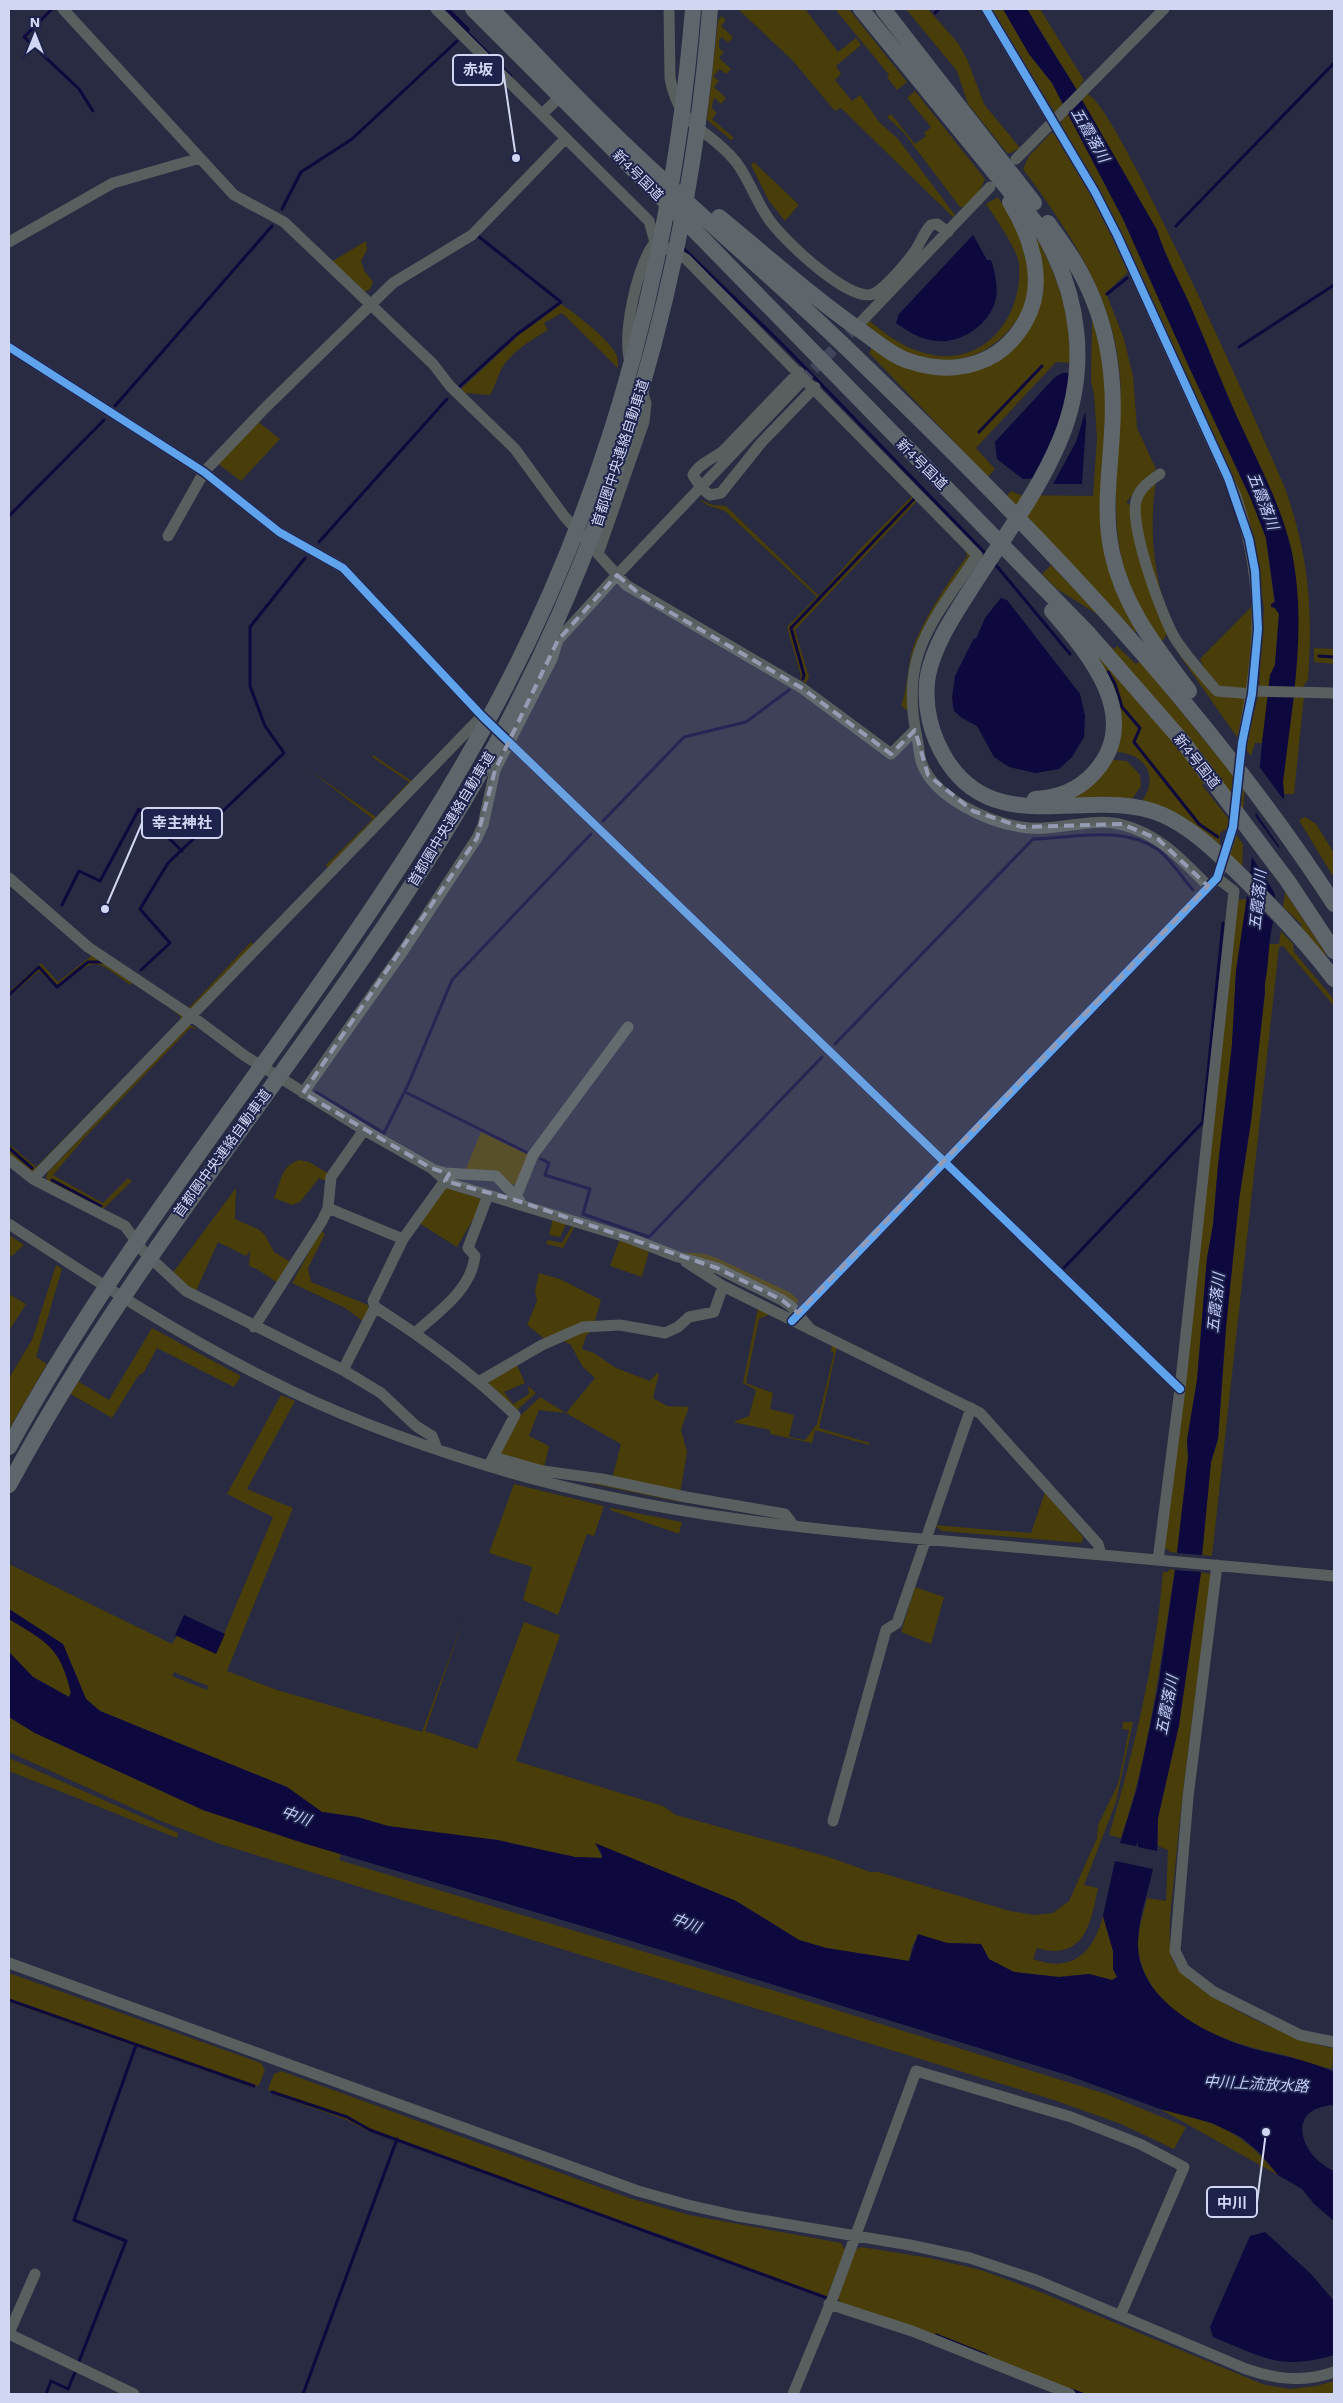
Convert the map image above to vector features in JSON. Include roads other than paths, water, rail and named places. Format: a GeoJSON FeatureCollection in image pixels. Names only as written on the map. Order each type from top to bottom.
{"type":"FeatureCollection","features":[{"type":"Feature","properties":{"kind":"highway","name":"新4号国道"},"geometry":{"type":"LineString","coordinates":[[471,9],[701,237],[889,432],[1087,632],[1183,742],[1238,824],[1287,880],[1334,952]]}},
{"type":"Feature","properties":{"kind":"highway","name":"新4号国道"},"geometry":{"type":"LineString","coordinates":[[492,9],[612,132],[862,362],[1042,544],[1143,651],[1247,781],[1334,904]]}},
{"type":"Feature","properties":{"kind":"highway","name":"首都圏中央連絡自動車道"},"geometry":{"type":"LineString","coordinates":[[9,1447],[66,1350],[118,1269],[383,893],[474,748],[529,638],[584,508],[649,300],[677,154],[693,9]]}},
{"type":"Feature","properties":{"kind":"highway","name":"首都圏中央連絡自動車道"},"geometry":{"type":"LineString","coordinates":[[9,1485],[70,1377],[135,1277],[350,976],[443,836],[496,744],[544,650],[594,532],[625,444],[665,303],[684,215],[699,118],[710,9]]}},
{"type":"Feature","properties":{"kind":"highway"},"geometry":{"type":"LineString","coordinates":[[861,9],[918,81],[1032,217],[1057,258],[1069,289],[1083,351]]}},
{"type":"Feature","properties":{"kind":"highway"},"geometry":{"type":"LineString","coordinates":[[883,9],[1032,199],[1074,260],[1092,295],[1108,342],[1113,388],[1107,509],[1112,552],[1117,572],[1141,627],[1189,692],[1247,781]]}},
{"type":"Feature","properties":{"kind":"highway"},"geometry":{"type":"LineString","coordinates":[[612,132],[845,320],[875,341],[907,361],[928,367],[954,369],[989,358],[1010,342],[1019,332],[1031,312],[1035,290],[1036,265],[1030,242],[1018,215],[981,155]]}},
{"type":"Feature","properties":{"kind":"highway"},"geometry":{"type":"LineString","coordinates":[[889,432],[918,471],[1025,581],[1084,650],[1105,684],[1113,714],[1112,743],[1098,768],[1088,780],[1072,790],[1044,799],[1007,794],[979,780],[943,744],[931,726],[927,703],[928,676],[932,660],[951,620],[1051,459],[1071,411],[1083,351],[1081,303],[1072,275],[1052,228]]}},
{"type":"Feature","properties":{"kind":"highway"},"geometry":{"type":"LineString","coordinates":[[943,744],[948,763],[958,775],[972,786],[1000,801],[1033,808],[1111,804],[1148,809],[1179,823],[1224,873],[1293,928],[1334,979]]}},
{"type":"Feature","properties":{"kind":"street"},"geometry":{"type":"LineString","coordinates":[[63,9],[234,195],[284,222],[433,364],[450,386],[515,450],[564,516],[626,585],[802,688],[891,754],[915,730]]}},
{"type":"Feature","properties":{"kind":"street"},"geometry":{"type":"LineString","coordinates":[[436,9],[649,221],[654,242],[644,259],[627,334],[628,352],[646,403],[646,413],[598,554]]}},
{"type":"Feature","properties":{"kind":"street"},"geometry":{"type":"LineString","coordinates":[[669,9],[670,78],[672,89],[684,116],[691,124],[717,143],[735,161],[769,220],[791,243],[824,272],[842,286],[860,295],[873,294],[905,264],[930,224],[937,224],[948,232]]}},
{"type":"Feature","properties":{"kind":"street"},"geometry":{"type":"LineString","coordinates":[[986,9],[1056,119],[1117,235],[1236,496],[1249,539],[1254,571],[1258,629],[1255,692],[1242,743]]}},
{"type":"Feature","properties":{"kind":"street"},"geometry":{"type":"LineString","coordinates":[[1016,159],[1164,9]]}},
{"type":"Feature","properties":{"kind":"street"},"geometry":{"type":"LineString","coordinates":[[542,114],[560,97]]}},
{"type":"Feature","properties":{"kind":"street"},"geometry":{"type":"LineString","coordinates":[[168,536],[204,472],[266,406],[393,283],[472,236],[566,138]]}},
{"type":"Feature","properties":{"kind":"street"},"geometry":{"type":"LineString","coordinates":[[9,242],[113,183],[200,158]]}},
{"type":"Feature","properties":{"kind":"street"},"geometry":{"type":"LineString","coordinates":[[862,321],[990,187]]}},
{"type":"Feature","properties":{"kind":"street"},"geometry":{"type":"LineString","coordinates":[[654,242],[686,259],[800,377],[814,387],[977,555],[930,628],[919,650],[915,665],[912,693],[915,730],[920,758],[928,775],[950,796],[973,811],[987,818],[1022,827],[1056,828],[1090,822],[1122,824],[1158,839],[1208,886]]}},
{"type":"Feature","properties":{"kind":"street"},"geometry":{"type":"LineString","coordinates":[[9,347],[204,472],[279,532],[343,568],[482,716],[1180,1389]]}},
{"type":"Feature","properties":{"kind":"street"},"geometry":{"type":"LineString","coordinates":[[800,377],[724,450],[712,460],[696,468],[693,474],[700,488],[713,496],[721,493],[761,443],[814,387]]}},
{"type":"Feature","properties":{"kind":"street"},"geometry":{"type":"LineString","coordinates":[[303,1093],[402,951],[477,838],[483,824],[491,778],[552,659],[558,640],[700,488],[800,377]]}},
{"type":"Feature","properties":{"kind":"street"},"geometry":{"type":"LineString","coordinates":[[1160,474],[1141,490],[1136,500],[1136,513],[1141,543],[1153,587],[1176,640],[1217,691],[1334,693]]}},
{"type":"Feature","properties":{"kind":"street"},"geometry":{"type":"LineString","coordinates":[[33,1179],[193,1017],[482,716]]}},
{"type":"Feature","properties":{"kind":"street"},"geometry":{"type":"LineString","coordinates":[[1225,854],[1238,824]]}},
{"type":"Feature","properties":{"kind":"street"},"geometry":{"type":"LineString","coordinates":[[795,1317],[1208,886],[1224,873],[1234,890],[1180,1389],[1164,1560]]}},
{"type":"Feature","properties":{"kind":"street"},"geometry":{"type":"LineString","coordinates":[[9,878],[88,947],[193,1017],[245,1056],[364,1130],[431,1168],[488,1195],[515,1200],[539,1210],[629,1238],[678,1257],[717,1268],[782,1300],[795,1317],[811,1330],[980,1413],[1098,1544],[1101,1554]]}},
{"type":"Feature","properties":{"kind":"street"},"geometry":{"type":"LineString","coordinates":[[515,1200],[533,1155],[628,1027]]}},
{"type":"Feature","properties":{"kind":"street"},"geometry":{"type":"LineString","coordinates":[[254,1327],[287,1278],[328,1208],[332,1177],[364,1130]]}},
{"type":"Feature","properties":{"kind":"street"},"geometry":{"type":"LineString","coordinates":[[9,1160],[33,1179],[125,1226],[144,1252],[186,1291],[342,1370],[380,1393],[416,1426],[432,1436],[437,1449]]}},
{"type":"Feature","properties":{"kind":"street"},"geometry":{"type":"LineString","coordinates":[[448,1177],[496,1176],[515,1200]]}},
{"type":"Feature","properties":{"kind":"street"},"geometry":{"type":"LineString","coordinates":[[448,1177],[404,1239],[373,1301],[376,1307],[480,1381],[515,1415],[491,1462]]}},
{"type":"Feature","properties":{"kind":"street"},"geometry":{"type":"LineString","coordinates":[[415,1333],[458,1294],[467,1280],[475,1256],[468,1248],[488,1195]]}},
{"type":"Feature","properties":{"kind":"street"},"geometry":{"type":"LineString","coordinates":[[328,1208],[404,1239]]}},
{"type":"Feature","properties":{"kind":"street"},"geometry":{"type":"LineString","coordinates":[[9,1224],[128,1301],[234,1363],[332,1408],[437,1449],[491,1462],[602,1479],[686,1497],[785,1514],[794,1526]]}},
{"type":"Feature","properties":{"kind":"street"},"geometry":{"type":"LineString","coordinates":[[678,1257],[723,1286],[795,1317]]}},
{"type":"Feature","properties":{"kind":"street"},"geometry":{"type":"LineString","coordinates":[[480,1381],[542,1345],[583,1327],[603,1324],[620,1325],[665,1333],[678,1327],[689,1317],[714,1312],[723,1286]]}},
{"type":"Feature","properties":{"kind":"street"},"geometry":{"type":"LineString","coordinates":[[342,1370],[376,1307]]}},
{"type":"Feature","properties":{"kind":"street"},"geometry":{"type":"LineString","coordinates":[[833,1821],[886,1630],[897,1623],[971,1408]]}},
{"type":"Feature","properties":{"kind":"street"},"geometry":{"type":"LineString","coordinates":[[491,1462],[574,1490],[644,1505],[726,1519],[926,1540],[1334,1576]]}},
{"type":"Feature","properties":{"kind":"street"},"geometry":{"type":"LineString","coordinates":[[1211,1564],[1175,1951],[1184,1969],[1214,1992],[1300,2035],[1334,2042]]}},
{"type":"Feature","properties":{"kind":"street"},"geometry":{"type":"LineString","coordinates":[[9,1963],[638,2191],[737,2216],[934,2249],[993,2265],[1036,2280],[1265,2375],[1303,2380],[1334,2372]]}},
{"type":"Feature","properties":{"kind":"street"},"geometry":{"type":"LineString","coordinates":[[794,2394],[833,2297],[916,2071],[1071,2118],[1140,2144],[1184,2167],[1120,2316]]}},
{"type":"Feature","properties":{"kind":"street"},"geometry":{"type":"LineString","coordinates":[[35,2274],[9,2333],[134,2394]]}},
{"type":"Feature","properties":{"kind":"street"},"geometry":{"type":"LineString","coordinates":[[829,2304],[912,2331],[1070,2394]]}},
{"type":"Feature","properties":{"kind":"water"},"geometry":{"type":"Polygon","coordinates":[[[441,9],[450,9],[470,29],[467,35],[441,9]]]}},
{"type":"Feature","properties":{"kind":"water"},"geometry":{"type":"Polygon","coordinates":[[[1003,9],[1027,9],[1078,92],[1064,106],[1052,83],[1029,54],[1003,9]]]}},
{"type":"Feature","properties":{"kind":"water","name":"五霞落川"},"geometry":{"type":"Polygon","coordinates":[[[1082,100],[1157,230],[1270,489],[1282,518],[1291,548],[1298,606],[1297,665],[1283,782],[1284,794],[1274,902],[1250,878],[1262,743],[1270,675],[1275,665],[1279,614],[1275,608],[1271,607],[1271,604],[1275,602],[1266,538],[1251,499],[1123,219],[1068,114],[1082,100]]]}},
{"type":"Feature","properties":{"kind":"water"},"geometry":{"type":"Polygon","coordinates":[[[973,235],[987,260],[991,260],[996,281],[997,292],[995,302],[987,318],[965,336],[947,341],[921,337],[896,323],[899,314],[973,235]]]}},
{"type":"Feature","properties":{"kind":"water"},"geometry":{"type":"Polygon","coordinates":[[[1062,373],[1083,373],[1086,423],[1082,484],[1041,484],[1037,478],[1023,479],[997,459],[995,442],[1054,378],[1062,373]]]}},
{"type":"Feature","properties":{"kind":"water"},"geometry":{"type":"Polygon","coordinates":[[[1001,598],[1007,600],[1080,694],[1085,716],[1084,737],[1072,757],[1059,769],[1035,773],[1009,767],[994,757],[977,726],[954,711],[952,698],[955,676],[974,638],[976,639],[985,618],[1001,598]]]}},
{"type":"Feature","properties":{"kind":"water","name":"五霞落川"},"geometry":{"type":"Polygon","coordinates":[[[1247,896],[1273,922],[1251,1121],[1239,1200],[1226,1327],[1218,1439],[1211,1462],[1202,1555],[1177,1553],[1188,1458],[1187,1440],[1197,1380],[1207,1258],[1213,1225],[1232,1045],[1236,971],[1247,896]]]}},
{"type":"Feature","properties":{"kind":"water","name":"五霞落川"},"geometry":{"type":"Polygon","coordinates":[[[1175,1570],[1201,1572],[1179,1725],[1158,1818],[1157,1851],[1138,1847],[1138,1842],[1136,1846],[1120,1843],[1137,1788],[1158,1688],[1175,1570]]]}},
{"type":"Feature","properties":{"kind":"water","name":"中川上流放水路"},"geometry":{"type":"Polygon","coordinates":[[[9,1609],[63,1644],[86,1699],[100,1711],[287,1787],[322,1812],[357,1817],[388,1826],[497,1840],[575,1857],[602,1858],[602,1854],[595,1843],[736,1901],[799,1940],[826,1948],[909,1961],[918,1934],[947,1943],[981,1944],[989,1959],[1014,1972],[1059,1977],[1089,1974],[1112,1980],[1117,1977],[1113,1969],[1113,1951],[1103,1916],[1115,1861],[1153,1869],[1141,1916],[1138,1944],[1141,1964],[1149,1982],[1162,1998],[1178,2013],[1216,2035],[1254,2049],[1305,2061],[1334,2072],[1334,2105],[1318,2108],[1308,2114],[1303,2123],[1302,2134],[1313,2155],[1322,2164],[1334,2171],[1334,2221],[1314,2204],[1302,2189],[1278,2175],[1259,2152],[1241,2137],[1212,2123],[1160,2109],[1067,2075],[599,1931],[303,1843],[203,1810],[35,1733],[9,1717],[9,1652],[33,1677],[69,1697],[71,1693],[67,1678],[57,1656],[34,1634],[9,1619],[9,1609]]]}},
{"type":"Feature","properties":{"kind":"water"},"geometry":{"type":"Polygon","coordinates":[[[184,1615],[225,1634],[216,1654],[175,1635],[184,1615]]]}},
{"type":"Feature","properties":{"kind":"water"},"geometry":{"type":"Polygon","coordinates":[[[1265,2232],[1311,2274],[1334,2301],[1334,2355],[1315,2360],[1285,2362],[1259,2356],[1213,2337],[1210,2327],[1250,2236],[1265,2232]]]}},
{"type":"Feature","properties":{"kind":"waterway"},"geometry":{"type":"LineString","coordinates":[[52,9],[24,37],[79,89],[93,111]]}},
{"type":"Feature","properties":{"kind":"waterway"},"geometry":{"type":"LineString","coordinates":[[935,13],[939,9]]}},
{"type":"Feature","properties":{"kind":"waterway"},"geometry":{"type":"LineString","coordinates":[[466,31],[511,76]]}},
{"type":"Feature","properties":{"kind":"waterway"},"geometry":{"type":"LineString","coordinates":[[282,209],[301,172],[352,139],[457,41]]}},
{"type":"Feature","properties":{"kind":"waterway"},"geometry":{"type":"LineString","coordinates":[[1176,226],[1334,63]]}},
{"type":"Feature","properties":{"kind":"waterway"},"geometry":{"type":"LineString","coordinates":[[115,406],[272,226]]}},
{"type":"Feature","properties":{"kind":"waterway"},"geometry":{"type":"LineString","coordinates":[[460,386],[516,335],[561,302],[478,236]]}},
{"type":"Feature","properties":{"kind":"waterway"},"geometry":{"type":"LineString","coordinates":[[682,247],[786,348],[987,555]]}},
{"type":"Feature","properties":{"kind":"waterway"},"geometry":{"type":"LineString","coordinates":[[1107,294],[1127,278]]}},
{"type":"Feature","properties":{"kind":"waterway"},"geometry":{"type":"LineString","coordinates":[[1239,347],[1334,285]]}},
{"type":"Feature","properties":{"kind":"waterway"},"geometry":{"type":"LineString","coordinates":[[979,432],[1042,366]]}},
{"type":"Feature","properties":{"kind":"waterway"},"geometry":{"type":"LineString","coordinates":[[319,542],[447,399]]}},
{"type":"Feature","properties":{"kind":"waterway"},"geometry":{"type":"LineString","coordinates":[[9,516],[104,420]]}},
{"type":"Feature","properties":{"kind":"waterway"},"geometry":{"type":"LineString","coordinates":[[803,679],[804,675],[791,628],[914,499]]}},
{"type":"Feature","properties":{"kind":"waterway"},"geometry":{"type":"LineString","coordinates":[[141,970],[170,943],[140,909],[168,863],[284,753],[265,726],[250,686],[250,627],[305,558]]}},
{"type":"Feature","properties":{"kind":"waterway"},"geometry":{"type":"LineString","coordinates":[[995,564],[1070,654]]}},
{"type":"Feature","properties":{"kind":"waterway"},"geometry":{"type":"LineString","coordinates":[[1319,656],[1334,657]]}},
{"type":"Feature","properties":{"kind":"waterway"},"geometry":{"type":"LineString","coordinates":[[1108,672],[1115,684],[1122,707],[1140,728],[1134,742],[1199,824],[1218,837]]}},
{"type":"Feature","properties":{"kind":"waterway"},"geometry":{"type":"LineString","coordinates":[[603,821],[684,737],[746,722],[789,690]]}},
{"type":"Feature","properties":{"kind":"waterway"},"geometry":{"type":"LineString","coordinates":[[62,905],[79,871],[100,881],[139,809],[182,851]]}},
{"type":"Feature","properties":{"kind":"waterway"},"geometry":{"type":"LineString","coordinates":[[316,1092],[384,1133],[408,1085],[452,980],[591,834]]}},
{"type":"Feature","properties":{"kind":"waterway"},"geometry":{"type":"LineString","coordinates":[[835,1044],[1033,839],[1097,835],[1128,837],[1143,842],[1162,853],[1193,890]]}},
{"type":"Feature","properties":{"kind":"waterway"},"geometry":{"type":"LineString","coordinates":[[1063,1269],[1203,1122],[1223,923]]}},
{"type":"Feature","properties":{"kind":"waterway"},"geometry":{"type":"LineString","coordinates":[[9,995],[39,967],[57,987],[88,962],[102,962]]}},
{"type":"Feature","properties":{"kind":"waterway"},"geometry":{"type":"LineString","coordinates":[[541,1159],[549,1163],[545,1175],[590,1189],[583,1214],[649,1237],[822,1057]]}},
{"type":"Feature","properties":{"kind":"waterway"},"geometry":{"type":"LineString","coordinates":[[405,1092],[526,1152]]}},
{"type":"Feature","properties":{"kind":"waterway"},"geometry":{"type":"LineString","coordinates":[[9,1148],[32,1168]]}},
{"type":"Feature","properties":{"kind":"waterway"},"geometry":{"type":"LineString","coordinates":[[52,1180],[101,1206]]}},
{"type":"Feature","properties":{"kind":"waterway"},"geometry":{"type":"LineString","coordinates":[[9,2000],[254,2086]]}},
{"type":"Feature","properties":{"kind":"waterway"},"geometry":{"type":"LineString","coordinates":[[78,2364],[126,2241],[74,2220],[136,2045]]}},
{"type":"Feature","properties":{"kind":"waterway"},"geometry":{"type":"LineString","coordinates":[[272,2092],[347,2117],[370,2130],[827,2298]]}},
{"type":"Feature","properties":{"kind":"waterway"},"geometry":{"type":"LineString","coordinates":[[303,2394],[397,2139]]}},
{"type":"Feature","properties":{"kind":"waterway"},"geometry":{"type":"LineString","coordinates":[[936,2335],[986,2355]]}},
{"type":"Feature","properties":{"kind":"waterway"},"geometry":{"type":"LineString","coordinates":[[46,2394],[51,2381],[68,2389],[76,2370]]}},
{"type":"Feature","properties":{"kind":"waterway"},"geometry":{"type":"LineString","coordinates":[[1071,2390],[1082,2394]]}},
{"type":"Feature","properties":{"kind":"tunnel"},"geometry":{"type":"LineString","coordinates":[[802,381],[861,322]]}},
{"type":"Feature","properties":{"kind":"tunnel"},"geometry":{"type":"LineString","coordinates":[[1235,813],[1242,743]]}},
{"type":"Feature","properties":{"kind":"place","name":"赤坂"},"geometry":{"type":"Point","coordinates":[516,158]}},
{"type":"Feature","properties":{"kind":"place","name":"幸主神社"},"geometry":{"type":"Point","coordinates":[105,909]}},
{"type":"Feature","properties":{"kind":"place","name":"中川"},"geometry":{"type":"Point","coordinates":[1266,2132]}}]}
